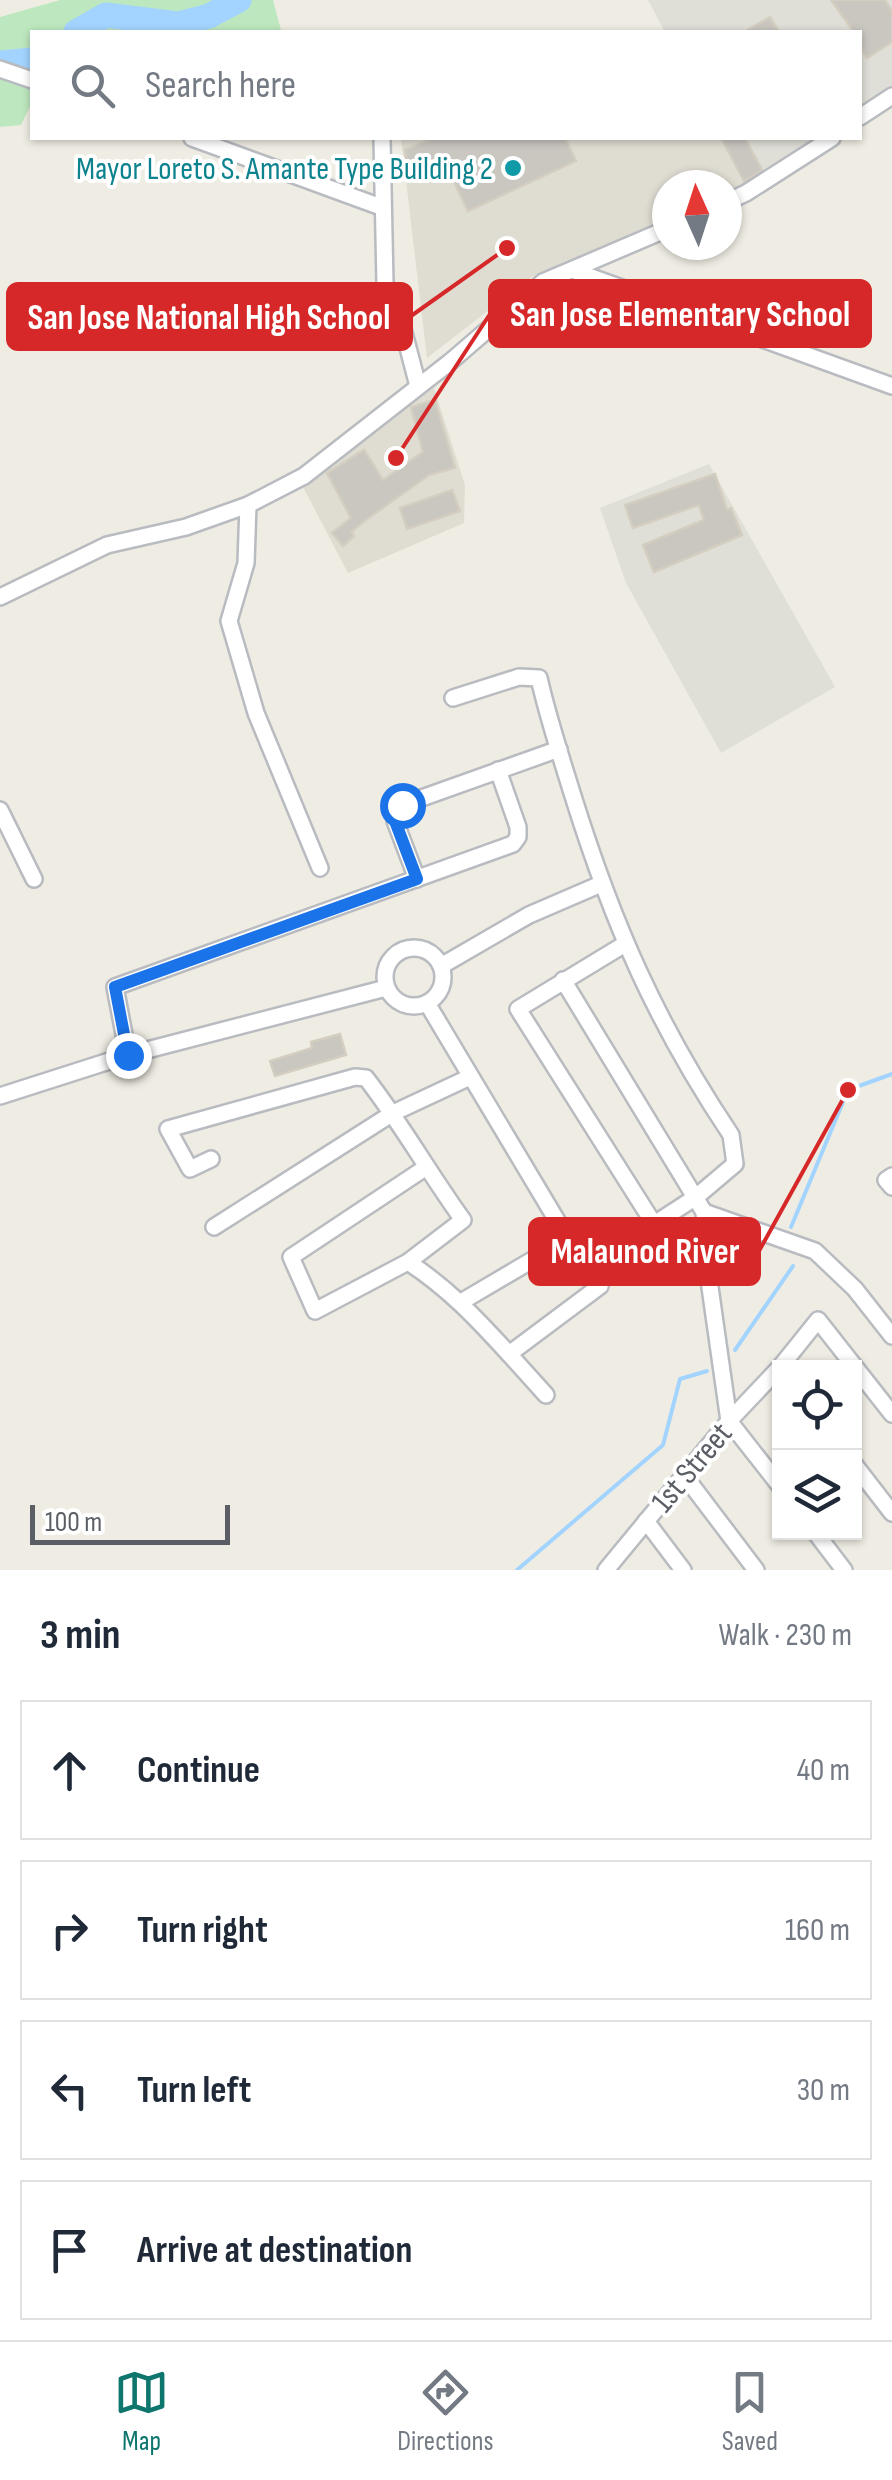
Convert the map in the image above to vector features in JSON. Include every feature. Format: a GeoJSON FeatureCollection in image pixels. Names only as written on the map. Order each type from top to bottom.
{"type":"FeatureCollection","features":[{"type":"Feature","properties":{"kind":"street"},"geometry":{"type":"LineString","coordinates":[[3,70],[30,79]]}},
{"type":"Feature","properties":{"kind":"street"},"geometry":{"type":"LineString","coordinates":[[862,116],[892,96]]}},
{"type":"Feature","properties":{"kind":"street"},"geometry":{"type":"LineString","coordinates":[[198,140],[382,207]]}},
{"type":"Feature","properties":{"kind":"street"},"geometry":{"type":"LineString","coordinates":[[382,140],[385,285],[400,321],[418,386]]}},
{"type":"Feature","properties":{"kind":"street"},"geometry":{"type":"LineString","coordinates":[[742,193],[829,140]]}},
{"type":"Feature","properties":{"kind":"street"},"geometry":{"type":"LineString","coordinates":[[0,597],[108,545],[186,526],[248,505],[304,476],[543,282],[652,236]]}},
{"type":"Feature","properties":{"kind":"street"},"geometry":{"type":"LineString","coordinates":[[572,270],[892,386]]}},
{"type":"Feature","properties":{"kind":"street"},"geometry":{"type":"LineString","coordinates":[[248,505],[246,563],[230,621],[256,713],[320,868]]}},
{"type":"Feature","properties":{"kind":"street"},"geometry":{"type":"LineString","coordinates":[[453,698],[519,677],[539,678],[601,884],[625,944],[657,1013],[731,1135],[736,1153],[734,1164],[700,1204],[654,1224],[590,1264]]}},
{"type":"Feature","properties":{"kind":"street"},"geometry":{"type":"LineString","coordinates":[[417,879],[395,821],[395,813],[402,805],[559,749]]}},
{"type":"Feature","properties":{"kind":"street"},"geometry":{"type":"LineString","coordinates":[[128,1055],[115,987],[513,844],[518,827],[498,770]]}},
{"type":"Feature","properties":{"kind":"street"},"geometry":{"type":"LineString","coordinates":[[0,810],[34,878]]}},
{"type":"Feature","properties":{"kind":"street"},"geometry":{"type":"LineString","coordinates":[[441,966],[529,915],[601,884]]}},
{"type":"Feature","properties":{"kind":"street"},"geometry":{"type":"LineString","coordinates":[[625,944],[518,1008],[654,1224]]}},
{"type":"Feature","properties":{"kind":"street"},"geometry":{"type":"LineString","coordinates":[[407,948],[427,951],[441,966],[443,983],[427,1003],[408,1006],[386,988],[386,968],[398,952],[407,948]]}},
{"type":"Feature","properties":{"kind":"street"},"geometry":{"type":"LineString","coordinates":[[563,980],[700,1204],[729,1420],[772,1476]]}},
{"type":"Feature","properties":{"kind":"street"},"geometry":{"type":"LineString","coordinates":[[0,1096],[128,1055],[386,988]]}},
{"type":"Feature","properties":{"kind":"street"},"geometry":{"type":"LineString","coordinates":[[427,1003],[600,1286],[509,1354]]}},
{"type":"Feature","properties":{"kind":"street"},"geometry":{"type":"LineString","coordinates":[[211,1159],[190,1168],[168,1129],[355,1077],[366,1078],[392,1112],[425,1168],[463,1220],[408,1262],[314,1311],[291,1256],[425,1168]]}},
{"type":"Feature","properties":{"kind":"street"},"geometry":{"type":"LineString","coordinates":[[214,1227],[392,1112],[470,1078]]}},
{"type":"Feature","properties":{"kind":"street"},"geometry":{"type":"LineString","coordinates":[[892,1176],[886,1180],[892,1187]]}},
{"type":"Feature","properties":{"kind":"street"},"geometry":{"type":"LineString","coordinates":[[700,1204],[814,1251],[855,1289],[892,1336]]}},
{"type":"Feature","properties":{"kind":"street"},"geometry":{"type":"LineString","coordinates":[[461,1302],[568,1239]]}},
{"type":"Feature","properties":{"kind":"street"},"geometry":{"type":"LineString","coordinates":[[408,1262],[440,1282],[461,1302],[546,1395]]}},
{"type":"Feature","properties":{"kind":"street","name":"1st Street"},"geometry":{"type":"LineString","coordinates":[[787,1360],[818,1320],[849,1360]]}},
{"type":"Feature","properties":{"kind":"street","name":"1st Street"},"geometry":{"type":"LineString","coordinates":[[606,1570],[729,1420],[772,1376]]}},
{"type":"Feature","properties":{"kind":"street","name":"1st Street"},"geometry":{"type":"LineString","coordinates":[[862,1376],[892,1414]]}},
{"type":"Feature","properties":{"kind":"street"},"geometry":{"type":"LineString","coordinates":[[862,1474],[892,1513]]}},
{"type":"Feature","properties":{"kind":"street"},"geometry":{"type":"LineString","coordinates":[[684,1475],[756,1570]]}},
{"type":"Feature","properties":{"kind":"street"},"geometry":{"type":"LineString","coordinates":[[646,1520],[683,1570]]}},
{"type":"Feature","properties":{"kind":"street"},"geometry":{"type":"LineString","coordinates":[[822,1540],[844,1570]]}},
{"type":"Feature","properties":{"kind":"shaded area"},"geometry":{"type":"Polygon","coordinates":[[[648,0],[892,0],[892,88],[862,109],[862,30],[664,30],[648,0]]]}},
{"type":"Feature","properties":{"kind":"shaded area"},"geometry":{"type":"Polygon","coordinates":[[[401,140],[720,140],[736,170],[652,170],[652,226],[533,276],[427,358],[401,140]]]}},
{"type":"Feature","properties":{"kind":"shaded area"},"geometry":{"type":"Polygon","coordinates":[[[720,140],[816,140],[745,188],[742,170],[736,170],[720,140]]]}},
{"type":"Feature","properties":{"kind":"shaded area"},"geometry":{"type":"Polygon","coordinates":[[[434,388],[465,485],[464,523],[348,573],[302,485],[369,432],[434,388]]]}},
{"type":"Feature","properties":{"kind":"shaded area"},"geometry":{"type":"Polygon","coordinates":[[[709,464],[835,687],[721,753],[626,583],[600,508],[709,464]]]}},
{"type":"Feature","properties":{"kind":"green space"},"geometry":{"type":"Polygon","coordinates":[[[60,0],[273,0],[281,30],[30,30],[30,106],[21,125],[0,127],[0,17],[60,0]]]}},
{"type":"Feature","properties":{"kind":"building"},"geometry":{"type":"Polygon","coordinates":[[[831,0],[885,0],[892,11],[892,42],[867,58],[862,49],[862,30],[853,30],[831,0]]]}},
{"type":"Feature","properties":{"kind":"building"},"geometry":{"type":"Polygon","coordinates":[[[770,17],[778,30],[747,30],[770,17]]]}},
{"type":"Feature","properties":{"kind":"building","name":"Mayor Loreto S. Amante Type Building 2"},"geometry":{"type":"Polygon","coordinates":[[[429,140],[566,140],[576,161],[468,211],[445,163],[409,179],[405,150],[429,140]]]}},
{"type":"Feature","properties":{"kind":"building"},"geometry":{"type":"Polygon","coordinates":[[[722,140],[746,140],[762,170],[744,181],[742,170],[738,170],[722,140]]]}},
{"type":"Feature","properties":{"kind":"building"},"geometry":{"type":"Polygon","coordinates":[[[435,400],[455,468],[429,475],[351,532],[354,536],[343,546],[332,533],[351,518],[327,473],[364,450],[383,480],[423,452],[411,407],[435,400]]]}},
{"type":"Feature","properties":{"kind":"building"},"geometry":{"type":"Polygon","coordinates":[[[715,474],[727,510],[731,508],[742,535],[654,572],[643,545],[704,520],[699,505],[633,528],[625,505],[715,474]]]}},
{"type":"Feature","properties":{"kind":"building"},"geometry":{"type":"Polygon","coordinates":[[[452,490],[460,511],[407,529],[400,508],[452,490]]]}},
{"type":"Feature","properties":{"kind":"building"},"geometry":{"type":"Polygon","coordinates":[[[340,1034],[346,1055],[275,1076],[270,1061],[340,1034]]]}},
{"type":"Feature","properties":{"kind":"waterway"},"geometry":{"type":"LineString","coordinates":[[80,30],[106,15],[178,24],[209,16],[239,0]]}},
{"type":"Feature","properties":{"kind":"waterway"},"geometry":{"type":"LineString","coordinates":[[0,63],[30,60]]}},
{"type":"Feature","properties":{"kind":"waterway"},"geometry":{"type":"LineString","coordinates":[[791,1227],[848,1090],[892,1074]]}},
{"type":"Feature","properties":{"kind":"waterway"},"geometry":{"type":"LineString","coordinates":[[735,1350],[793,1266]]}},
{"type":"Feature","properties":{"kind":"waterway"},"geometry":{"type":"LineString","coordinates":[[517,1570],[663,1445],[680,1379],[707,1371]]}},
{"type":"Feature","properties":{"kind":"place","name":"Mayor Loreto S. Amante Type Building 2"},"geometry":{"type":"Point","coordinates":[513,168]}},
{"type":"Feature","properties":{"kind":"place","name":"San Jose National High School"},"geometry":{"type":"Point","coordinates":[507,248]}},
{"type":"Feature","properties":{"kind":"place","name":"San Jose Elementary School"},"geometry":{"type":"Point","coordinates":[396,458]}},
{"type":"Feature","properties":{"kind":"place","name":"Malaunod River"},"geometry":{"type":"Point","coordinates":[848,1090]}},
{"type":"Feature","properties":{"kind":"route"},"geometry":{"type":"LineString","coordinates":[[128,1055],[115,987],[417,879],[395,821],[395,813],[402,805]]}}]}
